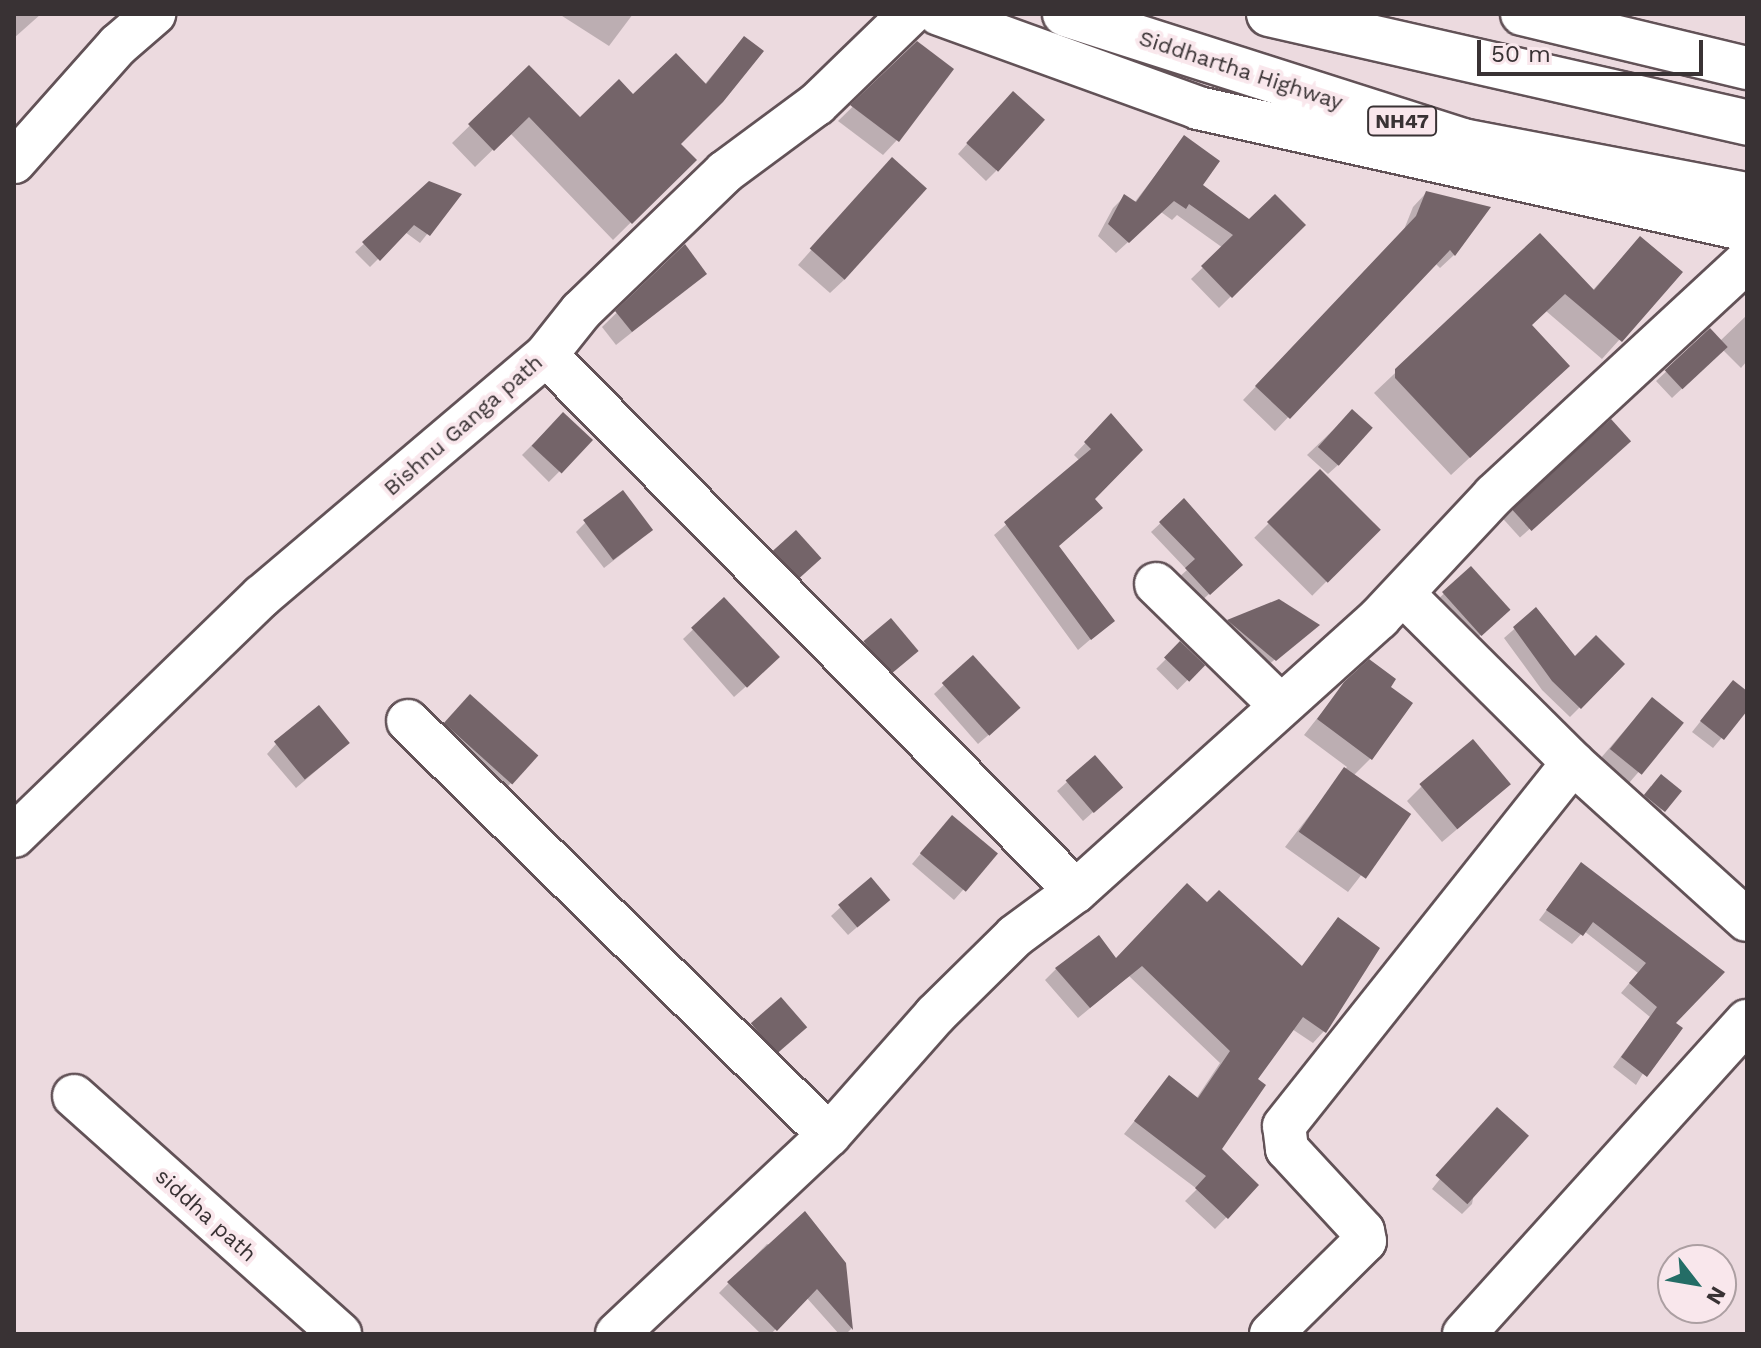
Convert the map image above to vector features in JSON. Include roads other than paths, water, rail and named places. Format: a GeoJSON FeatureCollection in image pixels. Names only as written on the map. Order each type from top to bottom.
{"type":"FeatureCollection","features":[{"type":"Feature","properties":{"kind":"highway","name":"Siddhartha Highway"},"geometry":{"type":"LineString","coordinates":[[1065,14],[1463,141],[1747,195]]}},
{"type":"Feature","properties":{"kind":"highway"},"geometry":{"type":"LineString","coordinates":[[1269,14],[1747,123]]}},
{"type":"Feature","properties":{"kind":"street"},"geometry":{"type":"LineString","coordinates":[[14,162],[118,45],[154,14]]}},
{"type":"Feature","properties":{"kind":"street","name":"Bishnu Ganga path"},"geometry":{"type":"LineString","coordinates":[[14,836],[262,596],[546,355],[581,311],[725,172],[817,104],[910,14]]}},
{"type":"Feature","properties":{"kind":"street"},"geometry":{"type":"LineString","coordinates":[[939,14],[1198,108],[1747,230]]}},
{"type":"Feature","properties":{"kind":"street"},"geometry":{"type":"LineString","coordinates":[[1522,14],[1747,68]]}},
{"type":"Feature","properties":{"kind":"street"},"geometry":{"type":"LineString","coordinates":[[617,1334],[829,1135],[935,1015],[1015,936],[1076,891],[1403,594],[1494,495],[1747,261]]}},
{"type":"Feature","properties":{"kind":"street"},"geometry":{"type":"LineString","coordinates":[[546,355],[1076,891]]}},
{"type":"Feature","properties":{"kind":"street"},"geometry":{"type":"LineString","coordinates":[[1156,584],[1279,704]]}},
{"type":"Feature","properties":{"kind":"street"},"geometry":{"type":"LineString","coordinates":[[1403,594],[1573,763],[1747,920]]}},
{"type":"Feature","properties":{"kind":"street"},"geometry":{"type":"LineString","coordinates":[[408,721],[829,1135]]}},
{"type":"Feature","properties":{"kind":"street"},"geometry":{"type":"LineString","coordinates":[[1271,1334],[1365,1241],[1363,1231],[1287,1149],[1284,1126],[1573,763]]}},
{"type":"Feature","properties":{"kind":"street"},"geometry":{"type":"LineString","coordinates":[[1464,1334],[1747,1021]]}},
{"type":"Feature","properties":{"kind":"street","name":"siddha path"},"geometry":{"type":"LineString","coordinates":[[74,1096],[340,1334]]}}]}
